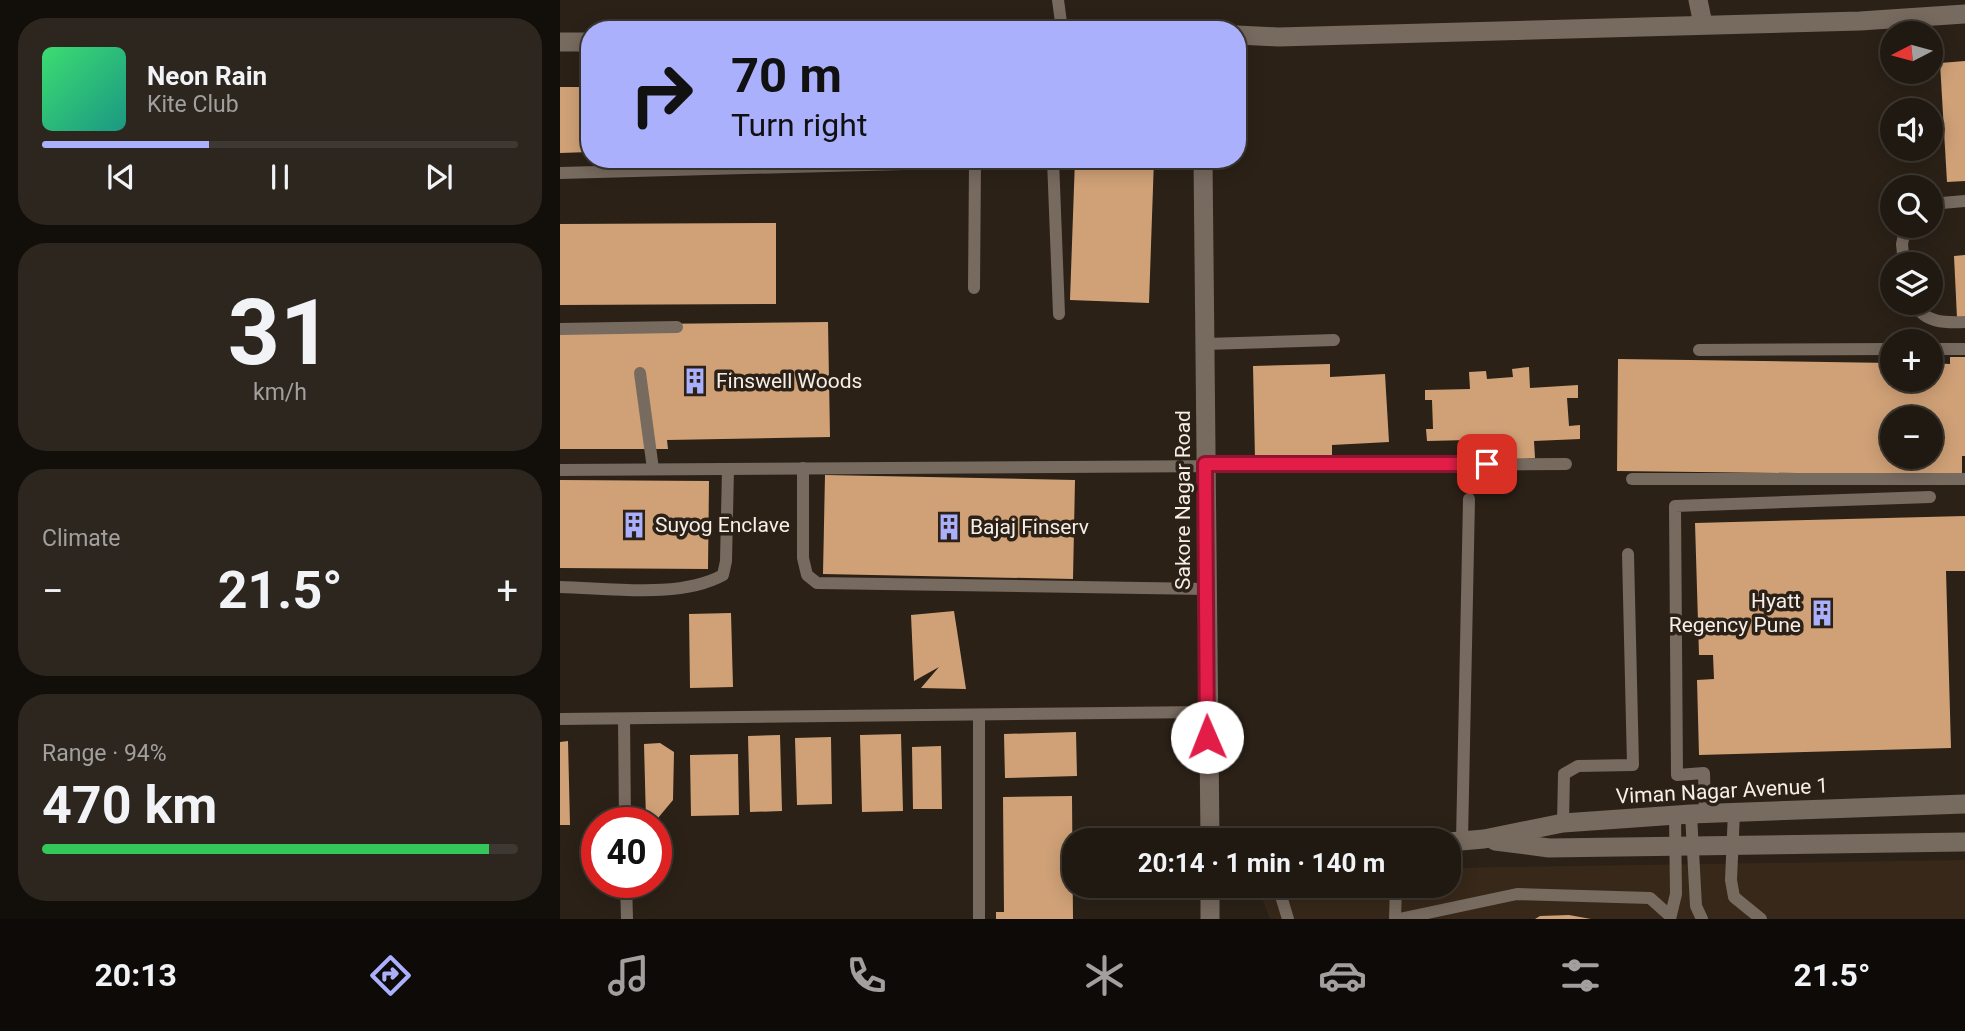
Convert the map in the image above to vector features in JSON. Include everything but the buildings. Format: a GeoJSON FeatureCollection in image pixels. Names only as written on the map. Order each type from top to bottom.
{"type":"FeatureCollection","features":[{"type":"Feature","properties":{"kind":"street"},"geometry":{"type":"LineString","coordinates":[[1698,0],[1703,24]]}},
{"type":"Feature","properties":{"kind":"street"},"geometry":{"type":"LineString","coordinates":[[1246,35],[1278,37],[1965,15]]}},
{"type":"Feature","properties":{"kind":"street"},"geometry":{"type":"LineString","coordinates":[[560,42],[581,42]]}},
{"type":"Feature","properties":{"kind":"street","name":"Sakore Nagar Road"},"geometry":{"type":"LineString","coordinates":[[1203,168],[1206,712],[1210,828]]}},
{"type":"Feature","properties":{"kind":"street","name":"Viman Nagar Avenue 1"},"geometry":{"type":"LineString","coordinates":[[1461,841],[1484,839],[1563,823],[1690,814],[1965,803]]}},
{"type":"Feature","properties":{"kind":"street","name":"Viman Nagar Avenue 1"},"geometry":{"type":"LineString","coordinates":[[1484,839],[1549,848],[1965,842]]}},
{"type":"Feature","properties":{"kind":"street"},"geometry":{"type":"LineString","coordinates":[[1210,898],[1210,919]]}},
{"type":"Feature","properties":{"kind":"lane"},"geometry":{"type":"LineString","coordinates":[[1058,0],[1061,21]]}},
{"type":"Feature","properties":{"kind":"lane"},"geometry":{"type":"LineString","coordinates":[[560,173],[749,168]]}},
{"type":"Feature","properties":{"kind":"lane"},"geometry":{"type":"LineString","coordinates":[[974,288],[975,168]]}},
{"type":"Feature","properties":{"kind":"lane"},"geometry":{"type":"LineString","coordinates":[[1053,168],[1059,314]]}},
{"type":"Feature","properties":{"kind":"lane"},"geometry":{"type":"LineString","coordinates":[[1943,203],[1965,201]]}},
{"type":"Feature","properties":{"kind":"lane"},"geometry":{"type":"LineString","coordinates":[[1924,315],[1929,319],[1965,323]]}},
{"type":"Feature","properties":{"kind":"lane"},"geometry":{"type":"LineString","coordinates":[[560,329],[677,327]]}},
{"type":"Feature","properties":{"kind":"lane"},"geometry":{"type":"LineString","coordinates":[[1205,344],[1334,340]]}},
{"type":"Feature","properties":{"kind":"lane"},"geometry":{"type":"LineString","coordinates":[[1699,350],[1880,349]]}},
{"type":"Feature","properties":{"kind":"lane"},"geometry":{"type":"LineString","coordinates":[[1943,349],[1965,349]]}},
{"type":"Feature","properties":{"kind":"lane"},"geometry":{"type":"LineString","coordinates":[[640,373],[653,469]]}},
{"type":"Feature","properties":{"kind":"lane"},"geometry":{"type":"LineString","coordinates":[[560,470],[1205,464],[1566,464]]}},
{"type":"Feature","properties":{"kind":"lane"},"geometry":{"type":"LineString","coordinates":[[560,587],[681,589],[706,585],[723,575],[726,561],[728,468]]}},
{"type":"Feature","properties":{"kind":"lane"},"geometry":{"type":"LineString","coordinates":[[803,468],[803,558],[807,575],[817,583],[1206,589]]}},
{"type":"Feature","properties":{"kind":"lane"},"geometry":{"type":"LineString","coordinates":[[1632,479],[1965,479]]}},
{"type":"Feature","properties":{"kind":"lane"},"geometry":{"type":"LineString","coordinates":[[1396,898],[1397,919],[1517,894],[1650,898],[1670,917],[1690,814],[1704,774],[1678,775],[1675,506],[1930,497]]}},
{"type":"Feature","properties":{"kind":"lane"},"geometry":{"type":"LineString","coordinates":[[1456,828],[1469,499]]}},
{"type":"Feature","properties":{"kind":"lane"},"geometry":{"type":"LineString","coordinates":[[1563,823],[1564,774],[1578,766],[1633,765],[1628,554]]}},
{"type":"Feature","properties":{"kind":"lane"},"geometry":{"type":"LineString","coordinates":[[560,719],[1206,712]]}},
{"type":"Feature","properties":{"kind":"lane"},"geometry":{"type":"LineString","coordinates":[[979,716],[979,919]]}},
{"type":"Feature","properties":{"kind":"lane"},"geometry":{"type":"LineString","coordinates":[[624,719],[625,807]]}},
{"type":"Feature","properties":{"kind":"lane"},"geometry":{"type":"LineString","coordinates":[[1734,812],[1731,880],[1734,897],[1761,919]]}},
{"type":"Feature","properties":{"kind":"lane"},"geometry":{"type":"LineString","coordinates":[[1685,848],[1696,906],[1702,919]]}},
{"type":"Feature","properties":{"kind":"lane"},"geometry":{"type":"LineString","coordinates":[[626,898],[627,919]]}},
{"type":"Feature","properties":{"kind":"lane"},"geometry":{"type":"LineString","coordinates":[[1282,898],[1288,919]]}},
{"type":"Feature","properties":{"kind":"shaded area"},"geometry":{"type":"Polygon","coordinates":[[[1965,860],[1965,919],[1270,919],[1262,898],[1461,898],[1461,868],[1965,860]]]}},
{"type":"Feature","properties":{"kind":"place","name":"Finswell Woods"},"geometry":{"type":"Point","coordinates":[695,381]}},
{"type":"Feature","properties":{"kind":"place","name":"Suyog Enclave"},"geometry":{"type":"Point","coordinates":[634,525]}},
{"type":"Feature","properties":{"kind":"place","name":"Bajaj Finserv"},"geometry":{"type":"Point","coordinates":[949,527]}},
{"type":"Feature","properties":{"kind":"place","name":"Hyatt Regency Pune"},"geometry":{"type":"Point","coordinates":[1822,613]}},
{"type":"Feature","properties":{"kind":"route"},"geometry":{"type":"LineString","coordinates":[[1207,737],[1205,464],[1487,464]]}}]}
